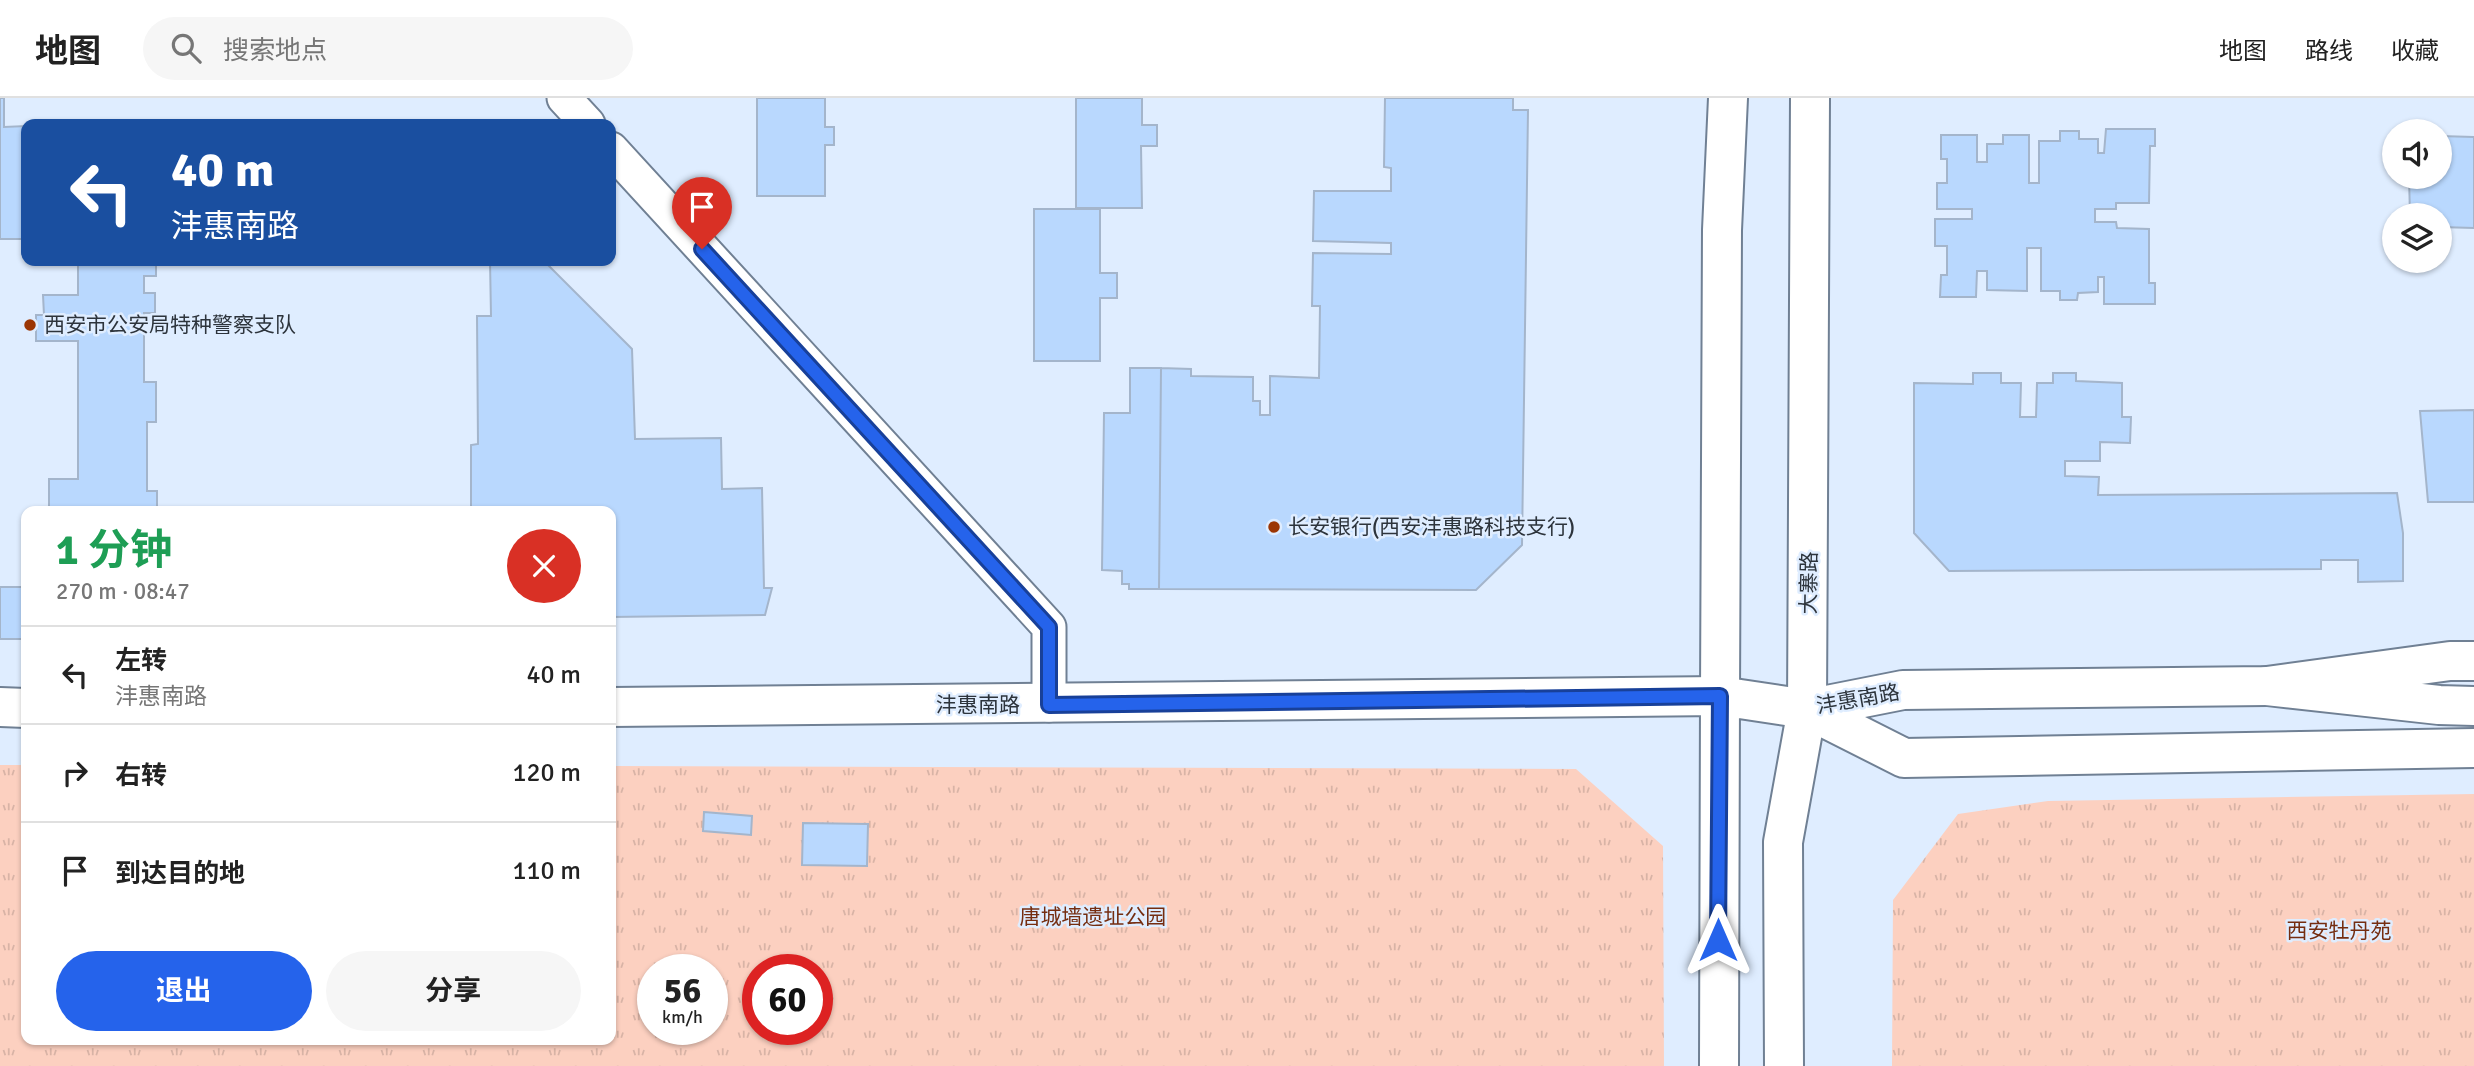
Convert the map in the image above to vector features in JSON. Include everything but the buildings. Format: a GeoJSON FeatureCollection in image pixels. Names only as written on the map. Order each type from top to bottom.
{"type":"FeatureCollection","features":[{"type":"Feature","properties":{"kind":"main road"},"geometry":{"type":"LineString","coordinates":[[1718,1066],[1722,230],[1728,98]]}},
{"type":"Feature","properties":{"kind":"main road","name":"大寨路"},"geometry":{"type":"LineString","coordinates":[[1784,1066],[1783,842],[1807,709],[1813,141],[1810,98]]}},
{"type":"Feature","properties":{"kind":"main road","name":"沣惠南路"},"geometry":{"type":"LineString","coordinates":[[616,707],[1049,705],[1720,696],[1807,709],[1903,690],[2267,686],[2450,661],[2474,661]]}},
{"type":"Feature","properties":{"kind":"main road"},"geometry":{"type":"LineString","coordinates":[[2267,686],[2439,705],[2474,706]]}},
{"type":"Feature","properties":{"kind":"main road"},"geometry":{"type":"LineString","coordinates":[[0,708],[21,708]]}},
{"type":"Feature","properties":{"kind":"main road"},"geometry":{"type":"LineString","coordinates":[[1807,709],[1904,758],[2474,748]]}},
{"type":"Feature","properties":{"kind":"street"},"geometry":{"type":"LineString","coordinates":[[564,98],[583,119]]}},
{"type":"Feature","properties":{"kind":"street"},"geometry":{"type":"LineString","coordinates":[[616,154],[1049,627],[1049,705]]}},
{"type":"Feature","properties":{"kind":"green space","name":"唐城墙遗址公园"},"geometry":{"type":"Polygon","coordinates":[[[0,765],[21,765],[21,1045],[616,1045],[616,766],[1576,769],[1663,846],[1664,1066],[0,1066],[0,765]]]}},
{"type":"Feature","properties":{"kind":"green space","name":"西安牡丹苑"},"geometry":{"type":"Polygon","coordinates":[[[2474,794],[2474,1066],[1892,1066],[1893,900],[1958,814],[2048,801],[2474,794]]]}},
{"type":"Feature","properties":{"kind":"place","name":"西安市公安局特种警察支队"},"geometry":{"type":"Point","coordinates":[30,325]}},
{"type":"Feature","properties":{"kind":"place","name":"长安银行(西安沣惠路科技支行)"},"geometry":{"type":"Point","coordinates":[1274,527]}},
{"type":"Feature","properties":{"kind":"route"},"geometry":{"type":"LineString","coordinates":[[702,249],[1049,627],[1049,705],[1720,696],[1718,940]]}}]}
